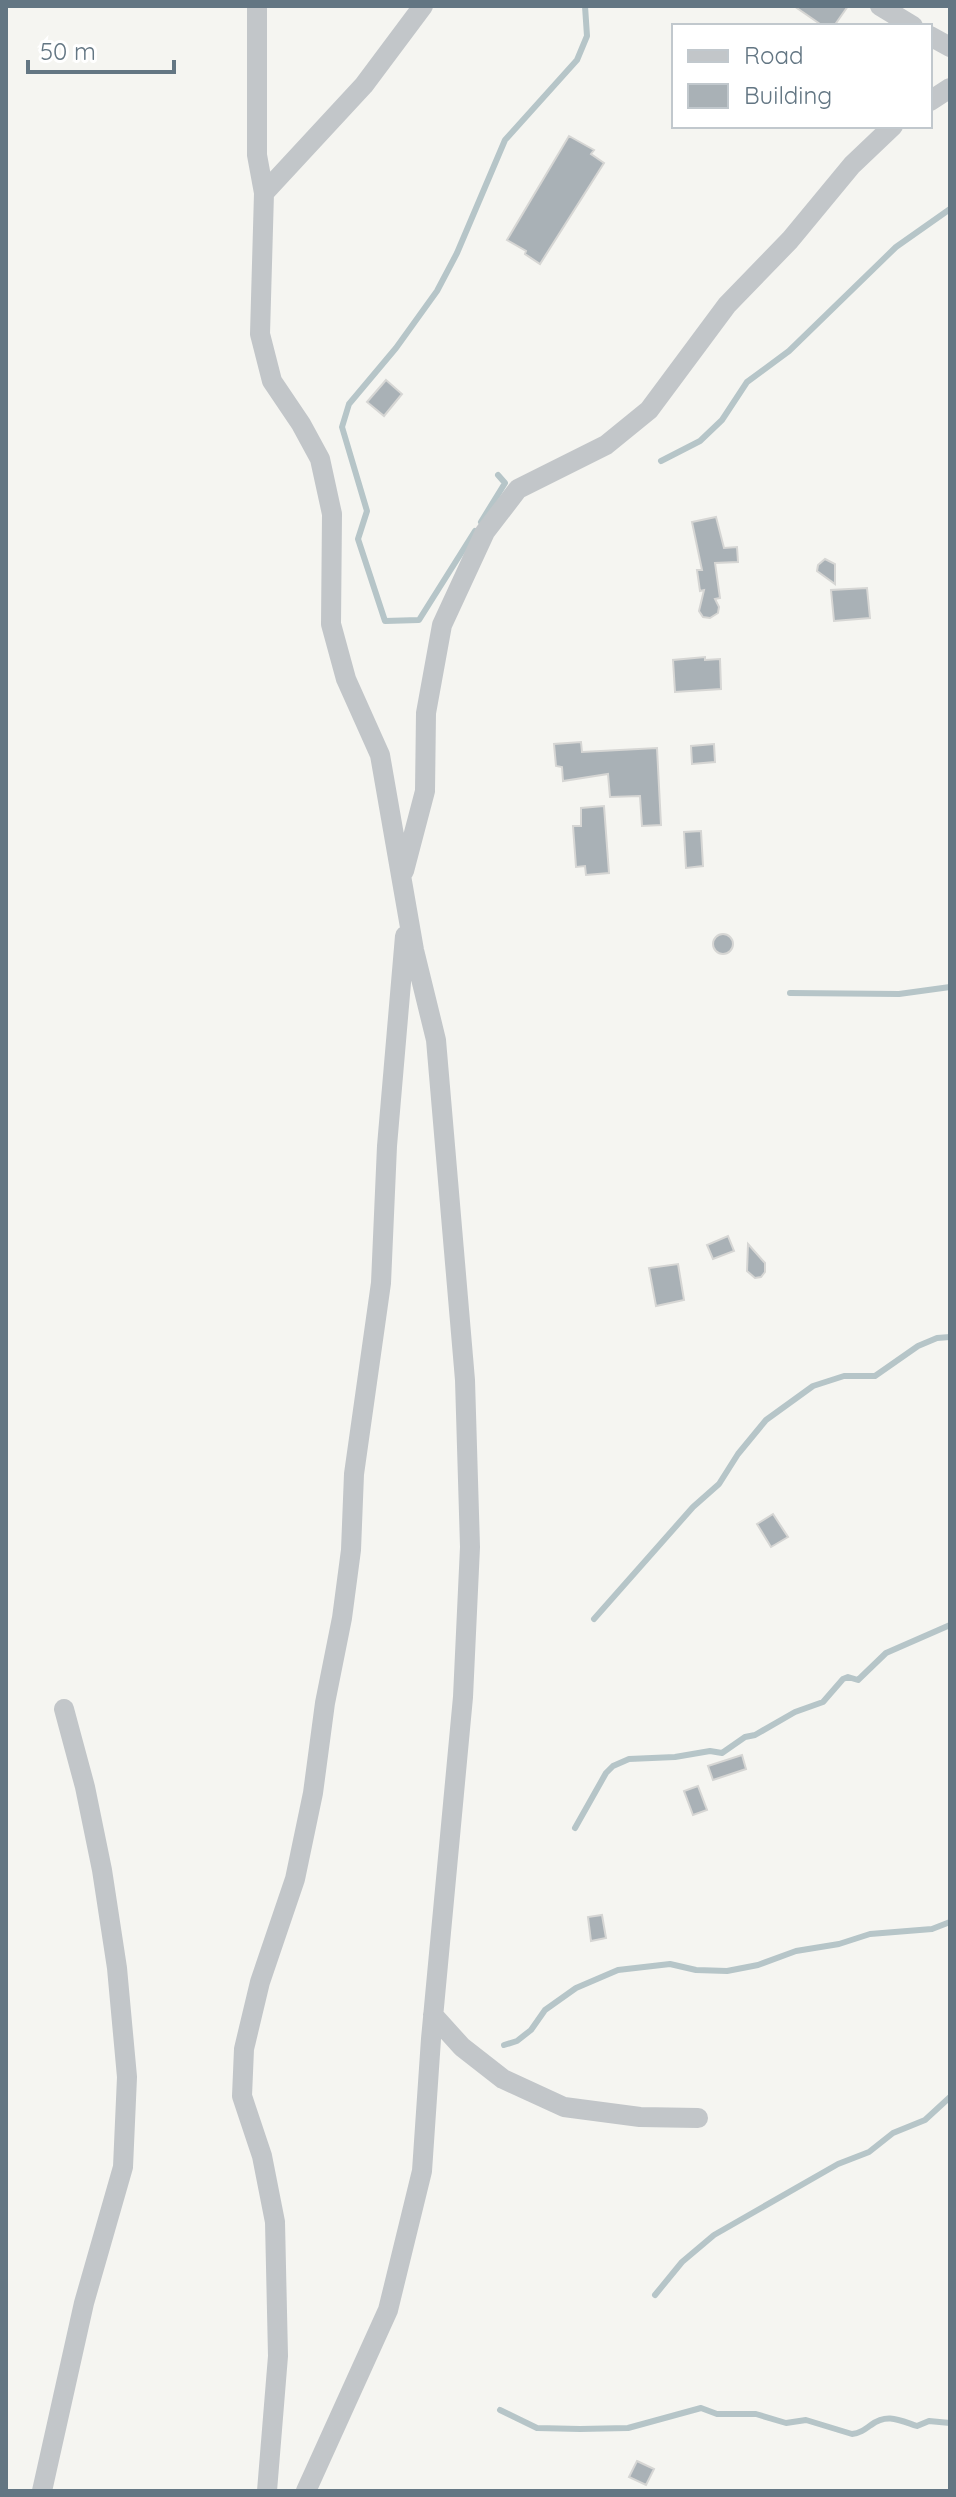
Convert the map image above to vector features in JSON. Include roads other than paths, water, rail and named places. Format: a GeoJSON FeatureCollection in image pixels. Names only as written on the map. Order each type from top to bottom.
{"type":"FeatureCollection","features":[{"type":"Feature","properties":{"kind":"street"},"geometry":{"type":"LineString","coordinates":[[257,6],[257,155],[264,193],[260,334],[272,381],[320,459],[332,514],[331,624],[346,679],[380,755],[414,950],[436,1040],[465,1380],[470,1547],[463,1697],[433,2015],[422,2171],[388,2310],[306,2491]]}},
{"type":"Feature","properties":{"kind":"street"},"geometry":{"type":"LineString","coordinates":[[264,193],[364,85],[423,6]]}},
{"type":"Feature","properties":{"kind":"street"},"geometry":{"type":"LineString","coordinates":[[880,6],[910,24]]}},
{"type":"Feature","properties":{"kind":"street"},"geometry":{"type":"LineString","coordinates":[[932,37],[950,47]]}},
{"type":"Feature","properties":{"kind":"street"},"geometry":{"type":"LineString","coordinates":[[932,100],[950,88]]}},
{"type":"Feature","properties":{"kind":"street"},"geometry":{"type":"LineString","coordinates":[[403,875],[425,791],[426,713],[442,625],[485,532],[518,489],[606,445],[649,410],[727,305],[790,240],[852,165],[891,128]]}},
{"type":"Feature","properties":{"kind":"street"},"geometry":{"type":"LineString","coordinates":[[267,2491],[278,2356],[275,2222],[262,2156],[242,2096],[244,2049],[260,1982],[295,1879],[313,1793],[325,1703],[342,1618],[351,1550],[354,1474],[381,1283],[387,1146],[408,909]]}},
{"type":"Feature","properties":{"kind":"street"},"geometry":{"type":"LineString","coordinates":[[42,2491],[84,2303],[123,2167],[127,2077],[117,1968],[102,1870],[85,1787],[64,1709]]}},
{"type":"Feature","properties":{"kind":"street"},"geometry":{"type":"LineString","coordinates":[[433,2015],[462,2047],[503,2079],[564,2107],[640,2117],[698,2118]]}},
{"type":"Feature","properties":{"kind":"waterway"},"geometry":{"type":"LineString","coordinates":[[475,531],[419,620],[385,621],[358,539],[367,511],[342,427],[349,404],[396,348],[437,291],[457,253],[505,140],[577,60],[587,36],[585,6]]}},
{"type":"Feature","properties":{"kind":"waterway"},"geometry":{"type":"LineString","coordinates":[[661,461],[700,441],[722,420],[747,382],[789,351],[896,247],[950,209]]}},
{"type":"Feature","properties":{"kind":"waterway"},"geometry":{"type":"LineString","coordinates":[[481,522],[505,483],[498,475]]}},
{"type":"Feature","properties":{"kind":"waterway"},"geometry":{"type":"LineString","coordinates":[[790,993],[899,994],[950,987]]}},
{"type":"Feature","properties":{"kind":"waterway"},"geometry":{"type":"LineString","coordinates":[[594,1619],[693,1507],[719,1484],[738,1454],[766,1420],[813,1386],[844,1376],[875,1376],[918,1346],[937,1338],[950,1337]]}},
{"type":"Feature","properties":{"kind":"waterway"},"geometry":{"type":"LineString","coordinates":[[575,1828],[613,1766],[629,1759],[675,1757],[710,1751],[722,1753],[745,1737],[823,1702],[843,1679],[858,1680],[886,1653],[950,1625]]}},
{"type":"Feature","properties":{"kind":"waterway"},"geometry":{"type":"LineString","coordinates":[[504,2045],[517,2041],[531,2030],[545,2010],[576,1988],[618,1970],[670,1964],[696,1970],[727,1971],[870,1934],[932,1929],[950,1922]]}},
{"type":"Feature","properties":{"kind":"waterway"},"geometry":{"type":"LineString","coordinates":[[655,2295],[682,2262],[714,2235],[838,2164],[869,2152],[893,2133],[925,2120],[950,2097]]}},
{"type":"Feature","properties":{"kind":"waterway"},"geometry":{"type":"LineString","coordinates":[[500,2410],[537,2428],[628,2428],[701,2408],[717,2414],[756,2414],[786,2423],[806,2420],[852,2434],[888,2418],[917,2426],[929,2421],[950,2423]]}}]}
